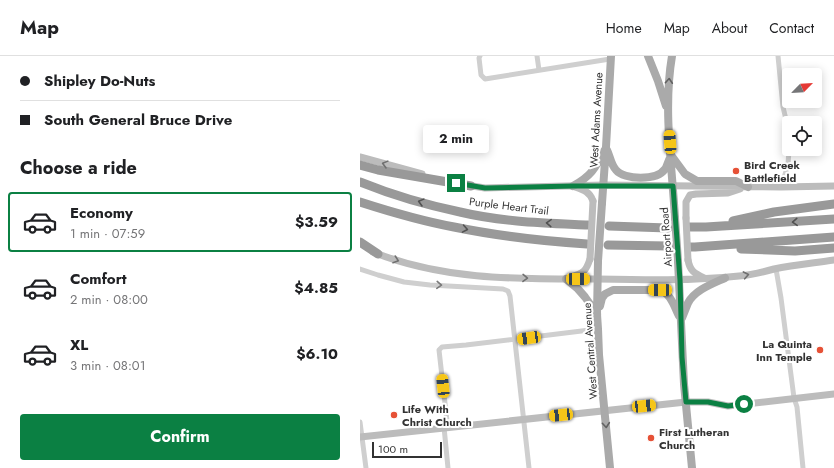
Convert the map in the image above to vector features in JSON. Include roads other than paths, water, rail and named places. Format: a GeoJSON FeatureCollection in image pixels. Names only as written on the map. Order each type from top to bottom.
{"type":"FeatureCollection","features":[{"type":"Feature","properties":{"kind":"highway"},"geometry":{"type":"LineString","coordinates":[[360,165],[378,170],[471,186]]}},
{"type":"Feature","properties":{"kind":"highway","name":"Purple Heart Trail"},"geometry":{"type":"LineString","coordinates":[[360,182],[396,195],[460,212],[501,219],[540,223],[588,225]]}},
{"type":"Feature","properties":{"kind":"highway"},"geometry":{"type":"LineString","coordinates":[[360,202],[388,211],[453,227],[511,237],[587,244]]}},
{"type":"Feature","properties":{"kind":"highway"},"geometry":{"type":"LineString","coordinates":[[706,227],[774,212],[834,204]]}},
{"type":"Feature","properties":{"kind":"highway"},"geometry":{"type":"LineString","coordinates":[[688,227],[834,219]]}},
{"type":"Feature","properties":{"kind":"highway"},"geometry":{"type":"LineString","coordinates":[[609,226],[668,228]]}},
{"type":"Feature","properties":{"kind":"highway"},"geometry":{"type":"LineString","coordinates":[[834,237],[692,247],[795,251],[834,248]]}},
{"type":"Feature","properties":{"kind":"highway"},"geometry":{"type":"LineString","coordinates":[[360,242],[378,254]]}},
{"type":"Feature","properties":{"kind":"highway"},"geometry":{"type":"LineString","coordinates":[[608,245],[669,246]]}},
{"type":"Feature","properties":{"kind":"main road","name":"Airport Road"},"geometry":{"type":"LineString","coordinates":[[648,56],[660,88],[668,118]]}},
{"type":"Feature","properties":{"kind":"main road","name":"Airport Road"},"geometry":{"type":"LineString","coordinates":[[672,56],[668,118],[680,280],[686,402]]}},
{"type":"Feature","properties":{"kind":"main road","name":"West Adams Avenue"},"geometry":{"type":"LineString","coordinates":[[603,185],[610,57]]}},
{"type":"Feature","properties":{"kind":"main road"},"geometry":{"type":"LineString","coordinates":[[606,147],[616,170],[622,175],[635,178],[648,177],[662,172],[665,170],[671,155]]}},
{"type":"Feature","properties":{"kind":"main road"},"geometry":{"type":"LineString","coordinates":[[573,186],[591,173],[606,147]]}},
{"type":"Feature","properties":{"kind":"main road"},"geometry":{"type":"LineString","coordinates":[[671,155],[685,174],[697,181],[736,180],[748,187]]}},
{"type":"Feature","properties":{"kind":"main road"},"geometry":{"type":"LineString","coordinates":[[360,157],[442,180],[485,188],[603,185],[748,187],[834,186]]}},
{"type":"Feature","properties":{"kind":"main road","name":"West Central Avenue"},"geometry":{"type":"LineString","coordinates":[[603,185],[594,260],[598,279],[597,314],[599,355],[610,468]]}},
{"type":"Feature","properties":{"kind":"main road"},"geometry":{"type":"LineString","coordinates":[[566,279],[579,274],[594,260],[593,201],[589,193],[573,186]]}},
{"type":"Feature","properties":{"kind":"main road"},"geometry":{"type":"LineString","coordinates":[[706,278],[692,271],[689,266],[686,202],[690,196],[696,194],[728,193],[748,187]]}},
{"type":"Feature","properties":{"kind":"main road"},"geometry":{"type":"LineString","coordinates":[[360,246],[405,263],[443,272],[517,278],[680,280],[725,278],[834,260]]}},
{"type":"Feature","properties":{"kind":"main road"},"geometry":{"type":"LineString","coordinates":[[681,321],[689,302],[694,296],[725,278]]}},
{"type":"Feature","properties":{"kind":"main road"},"geometry":{"type":"LineString","coordinates":[[566,279],[578,289],[597,314]]}},
{"type":"Feature","properties":{"kind":"main road"},"geometry":{"type":"LineString","coordinates":[[597,314],[602,298],[605,294],[613,290],[660,290],[668,294],[681,321]]}},
{"type":"Feature","properties":{"kind":"main road"},"geometry":{"type":"LineString","coordinates":[[361,436],[686,402],[708,402],[728,406],[834,394]]}},
{"type":"Feature","properties":{"kind":"main road"},"geometry":{"type":"LineString","coordinates":[[686,402],[692,468]]}},
{"type":"Feature","properties":{"kind":"street"},"geometry":{"type":"LineString","coordinates":[[480,56],[481,75],[485,79],[584,63],[610,57]]}},
{"type":"Feature","properties":{"kind":"street"},"geometry":{"type":"LineString","coordinates":[[537,56],[539,70]]}},
{"type":"Feature","properties":{"kind":"street"},"geometry":{"type":"LineString","coordinates":[[582,56],[584,63]]}},
{"type":"Feature","properties":{"kind":"street"},"geometry":{"type":"LineString","coordinates":[[778,56],[785,116]]}},
{"type":"Feature","properties":{"kind":"street"},"geometry":{"type":"LineString","coordinates":[[781,187],[788,165],[789,156]]}},
{"type":"Feature","properties":{"kind":"street"},"geometry":{"type":"LineString","coordinates":[[360,269],[404,282],[430,285],[503,288],[508,291],[510,296],[529,468]]}},
{"type":"Feature","properties":{"kind":"street"},"geometry":{"type":"LineString","coordinates":[[776,269],[794,398],[797,407],[803,468]]}},
{"type":"Feature","properties":{"kind":"street"},"geometry":{"type":"LineString","coordinates":[[448,468],[444,427],[447,421],[439,350],[442,347],[515,340],[598,329]]}},
{"type":"Feature","properties":{"kind":"street"},"geometry":{"type":"LineString","coordinates":[[360,422],[366,468]]}},
{"type":"Feature","properties":{"kind":"place","name":"Bird Creek Battlefield"},"geometry":{"type":"Point","coordinates":[736,171]}},
{"type":"Feature","properties":{"kind":"place","name":"La Quinta Inn Temple"},"geometry":{"type":"Point","coordinates":[820,350]}},
{"type":"Feature","properties":{"kind":"place","name":"Life With Christ Church"},"geometry":{"type":"Point","coordinates":[394,415]}},
{"type":"Feature","properties":{"kind":"place","name":"First Lutheran Church"},"geometry":{"type":"Point","coordinates":[651,438]}}]}
